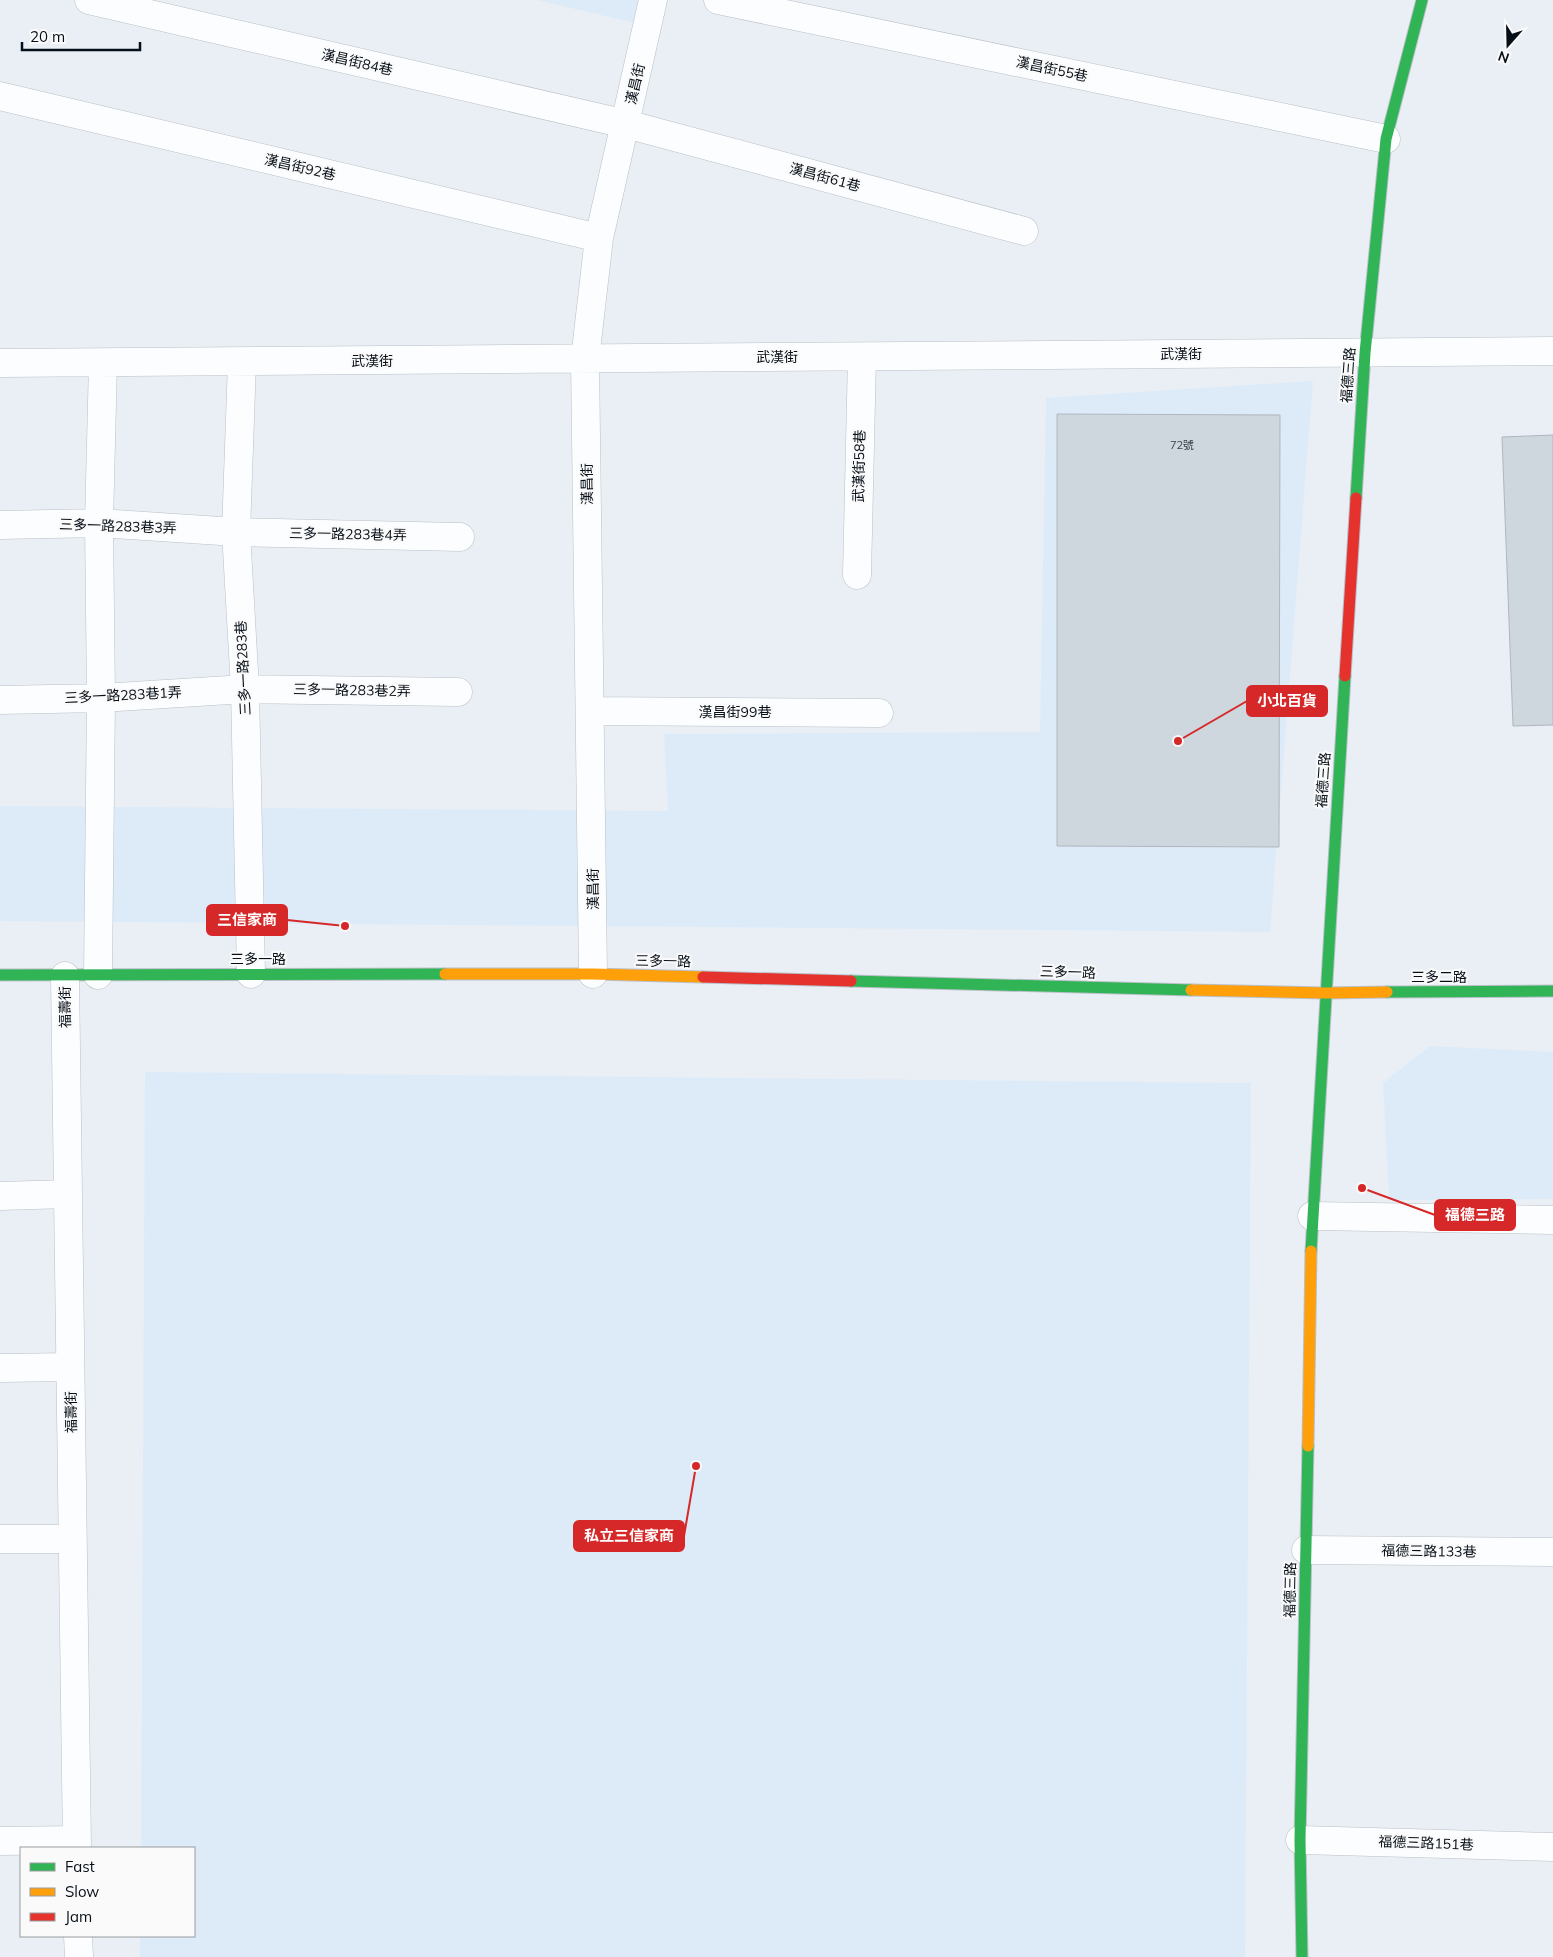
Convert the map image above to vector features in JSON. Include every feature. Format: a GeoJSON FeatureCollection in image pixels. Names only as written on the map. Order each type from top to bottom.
{"type":"FeatureCollection","features":[{"type":"Feature","properties":{"kind":"street","name":"漢昌街84巷"},"geometry":{"type":"LineString","coordinates":[[89,0],[626,124]]}},
{"type":"Feature","properties":{"kind":"street","name":"漢昌街"},"geometry":{"type":"LineString","coordinates":[[593,974],[584,359],[599,238],[654,0]]}},
{"type":"Feature","properties":{"kind":"street","name":"漢昌街55巷"},"geometry":{"type":"LineString","coordinates":[[718,0],[1386,139]]}},
{"type":"Feature","properties":{"kind":"street","name":"福德三路"},"geometry":{"type":"LineString","coordinates":[[1302,1957],[1300,1840],[1312,1216],[1325,993],[1365,353],[1386,139],[1422,0]]}},
{"type":"Feature","properties":{"kind":"street","name":"漢昌街92巷"},"geometry":{"type":"LineString","coordinates":[[0,96],[599,238]]}},
{"type":"Feature","properties":{"kind":"street","name":"漢昌街61巷"},"geometry":{"type":"LineString","coordinates":[[626,124],[1024,231]]}},
{"type":"Feature","properties":{"kind":"street","name":"武漢街"},"geometry":{"type":"LineString","coordinates":[[0,363],[1553,352]]}},
{"type":"Feature","properties":{"kind":"street","name":"武漢街58巷"},"geometry":{"type":"LineString","coordinates":[[856,575],[862,357]]}},
{"type":"Feature","properties":{"kind":"street"},"geometry":{"type":"LineString","coordinates":[[98,975],[102,698],[99,523],[103,362]]}},
{"type":"Feature","properties":{"kind":"street","name":"三多一路283巷"},"geometry":{"type":"LineString","coordinates":[[242,362],[236,532],[245,688],[251,974]]}},
{"type":"Feature","properties":{"kind":"street","name":"三多一路283巷3弄"},"geometry":{"type":"LineString","coordinates":[[0,525],[99,523],[236,532]]}},
{"type":"Feature","properties":{"kind":"street","name":"三多一路283巷4弄"},"geometry":{"type":"LineString","coordinates":[[236,532],[460,537]]}},
{"type":"Feature","properties":{"kind":"street","name":"三多一路283巷1弄"},"geometry":{"type":"LineString","coordinates":[[0,700],[102,698],[245,688]]}},
{"type":"Feature","properties":{"kind":"street","name":"三多一路283巷2弄"},"geometry":{"type":"LineString","coordinates":[[245,688],[458,692]]}},
{"type":"Feature","properties":{"kind":"street","name":"漢昌街99巷"},"geometry":{"type":"LineString","coordinates":[[590,711],[879,713]]}},
{"type":"Feature","properties":{"kind":"street","name":"三多一路"},"geometry":{"type":"LineString","coordinates":[[0,976],[593,974],[1325,993]]}},
{"type":"Feature","properties":{"kind":"street","name":"福壽街"},"geometry":{"type":"LineString","coordinates":[[65,976],[77,1844]]}},
{"type":"Feature","properties":{"kind":"street","name":"三多二路"},"geometry":{"type":"LineString","coordinates":[[1325,993],[1553,991]]}},
{"type":"Feature","properties":{"kind":"street"},"geometry":{"type":"LineString","coordinates":[[0,1196],[68,1194]]}},
{"type":"Feature","properties":{"kind":"street"},"geometry":{"type":"LineString","coordinates":[[1312,1216],[1553,1220]]}},
{"type":"Feature","properties":{"kind":"street"},"geometry":{"type":"LineString","coordinates":[[0,1368],[70,1367]]}},
{"type":"Feature","properties":{"kind":"street"},"geometry":{"type":"LineString","coordinates":[[0,1539],[72,1539]]}},
{"type":"Feature","properties":{"kind":"street","name":"福德三路133巷"},"geometry":{"type":"LineString","coordinates":[[1306,1550],[1553,1552]]}},
{"type":"Feature","properties":{"kind":"street","name":"福德三路151巷"},"geometry":{"type":"LineString","coordinates":[[1300,1840],[1553,1847]]}},
{"type":"Feature","properties":{"kind":"street"},"geometry":{"type":"LineString","coordinates":[[0,1841],[77,1844]]}},
{"type":"Feature","properties":{"kind":"street"},"geometry":{"type":"LineString","coordinates":[[78,1937],[79,1957]]}},
{"type":"Feature","properties":{"kind":"shaded area"},"geometry":{"type":"Polygon","coordinates":[[[536,0],[660,0],[653,27],[536,0]]]}},
{"type":"Feature","properties":{"kind":"shaded area"},"geometry":{"type":"Polygon","coordinates":[[[1313,381],[1270,932],[0,921],[0,806],[668,811],[664,734],[1040,732],[1046,398],[1313,381]]]}},
{"type":"Feature","properties":{"kind":"shaded area"},"geometry":{"type":"Polygon","coordinates":[[[1430,1046],[1553,1052],[1553,1199],[1389,1200],[1383,1083],[1430,1046]]]}},
{"type":"Feature","properties":{"kind":"shaded area"},"geometry":{"type":"Polygon","coordinates":[[[145,1072],[1251,1083],[1245,1957],[140,1957],[140,1937],[195,1937],[195,1847],[141,1847],[145,1072]]]}},
{"type":"Feature","properties":{"kind":"building"},"geometry":{"type":"Polygon","coordinates":[[[1057,414],[1280,415],[1279,847],[1057,846],[1057,414]]]}},
{"type":"Feature","properties":{"kind":"building"},"geometry":{"type":"Polygon","coordinates":[[[1553,435],[1553,725],[1513,726],[1502,437],[1553,435]]]}},
{"type":"Feature","properties":{"kind":"traffic: fast"},"geometry":{"type":"LineString","coordinates":[[1356,498],[1365,353],[1386,139],[1422,0]]}},
{"type":"Feature","properties":{"kind":"traffic: fast"},"geometry":{"type":"LineString","coordinates":[[1311,1251],[1345,676]]}},
{"type":"Feature","properties":{"kind":"traffic: fast"},"geometry":{"type":"LineString","coordinates":[[0,975],[445,974]]}},
{"type":"Feature","properties":{"kind":"traffic: fast"},"geometry":{"type":"LineString","coordinates":[[851,981],[1191,990]]}},
{"type":"Feature","properties":{"kind":"traffic: fast"},"geometry":{"type":"LineString","coordinates":[[1387,992],[1553,991]]}},
{"type":"Feature","properties":{"kind":"traffic: fast"},"geometry":{"type":"LineString","coordinates":[[1302,1957],[1300,1840],[1308,1446]]}},
{"type":"Feature","properties":{"kind":"traffic: slow"},"geometry":{"type":"LineString","coordinates":[[445,974],[593,974],[703,977]]}},
{"type":"Feature","properties":{"kind":"traffic: slow"},"geometry":{"type":"LineString","coordinates":[[1191,990],[1325,993],[1387,992]]}},
{"type":"Feature","properties":{"kind":"traffic: slow"},"geometry":{"type":"LineString","coordinates":[[1308,1446],[1311,1251]]}},
{"type":"Feature","properties":{"kind":"traffic: jam"},"geometry":{"type":"LineString","coordinates":[[1345,676],[1356,498]]}},
{"type":"Feature","properties":{"kind":"traffic: jam"},"geometry":{"type":"LineString","coordinates":[[703,977],[851,981]]}},
{"type":"Feature","properties":{"kind":"place","name":"小北百貨"},"geometry":{"type":"Point","coordinates":[1178,741]}},
{"type":"Feature","properties":{"kind":"place","name":"三信家商"},"geometry":{"type":"Point","coordinates":[345,926]}},
{"type":"Feature","properties":{"kind":"place","name":"福德三路"},"geometry":{"type":"Point","coordinates":[1362,1188]}},
{"type":"Feature","properties":{"kind":"place","name":"私立三信家商"},"geometry":{"type":"Point","coordinates":[696,1466]}}]}
